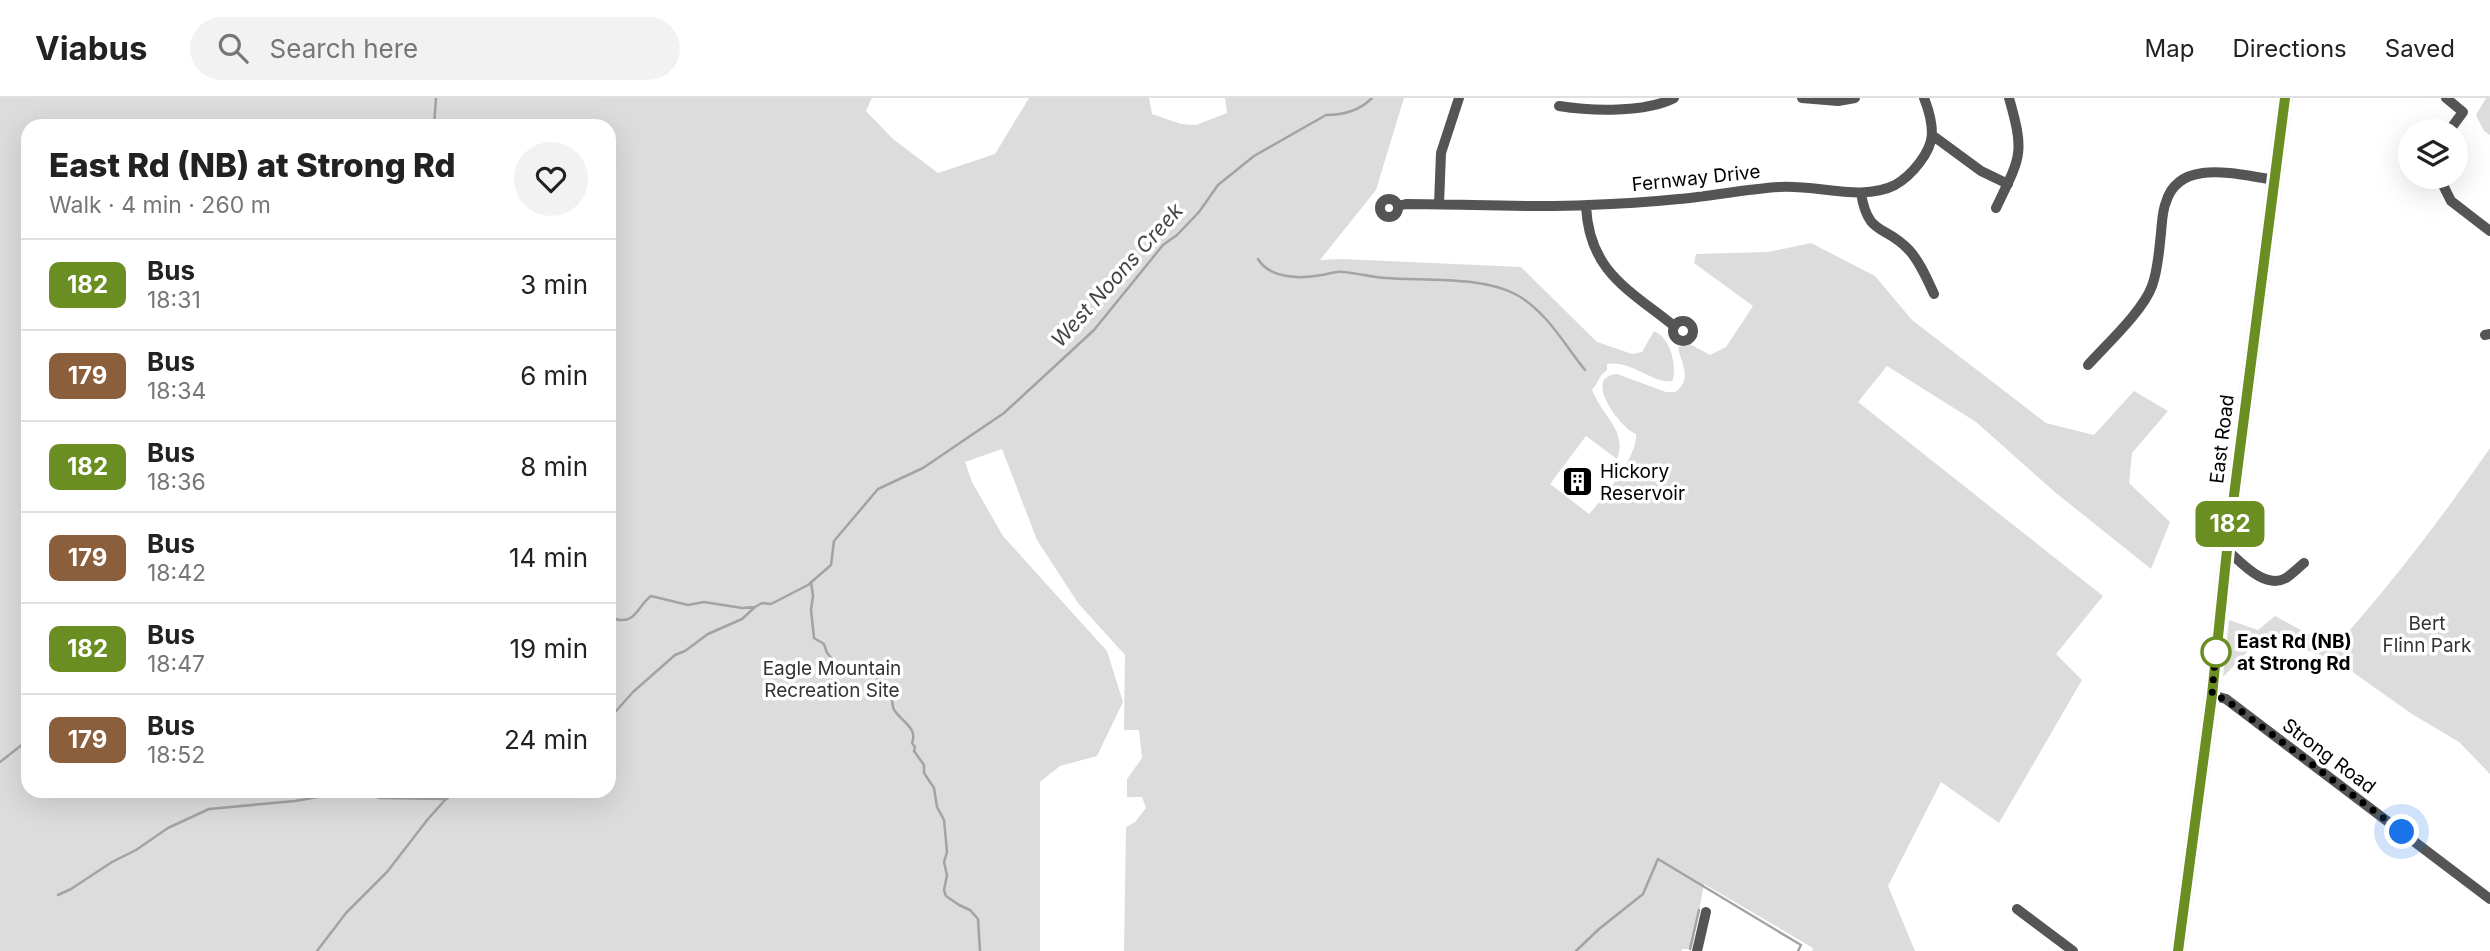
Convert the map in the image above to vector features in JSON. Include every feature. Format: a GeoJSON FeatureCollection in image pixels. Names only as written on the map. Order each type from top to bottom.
{"type":"FeatureCollection","features":[{"type":"Feature","properties":{"kind":"main road","name":"East Road"},"geometry":{"type":"LineString","coordinates":[[2178,951],[2285,98]]}},
{"type":"Feature","properties":{"kind":"street"},"geometry":{"type":"LineString","coordinates":[[1439,204],[1441,153],[1459,98]]}},
{"type":"Feature","properties":{"kind":"street"},"geometry":{"type":"LineString","coordinates":[[1559,106],[1623,108],[1645,106],[1674,98]]}},
{"type":"Feature","properties":{"kind":"street"},"geometry":{"type":"LineString","coordinates":[[1802,98],[1838,101],[1855,98]]}},
{"type":"Feature","properties":{"kind":"street"},"geometry":{"type":"LineString","coordinates":[[1924,98],[1929,111],[1932,135],[1981,171],[2008,184]]}},
{"type":"Feature","properties":{"kind":"street"},"geometry":{"type":"LineString","coordinates":[[1996,208],[2017,162],[2020,149],[2009,98]]}},
{"type":"Feature","properties":{"kind":"street"},"geometry":{"type":"LineString","coordinates":[[2446,98],[2463,112],[2458,119]]}},
{"type":"Feature","properties":{"kind":"street","name":"Fernway Drive"},"geometry":{"type":"LineString","coordinates":[[1398,206],[1586,206],[1808,186],[1861,193],[1885,189],[1903,180],[1918,164],[1932,135]]}},
{"type":"Feature","properties":{"kind":"street"},"geometry":{"type":"LineString","coordinates":[[2088,365],[2150,293],[2155,276],[2165,204],[2175,185],[2188,176],[2205,172],[2276,180]]}},
{"type":"Feature","properties":{"kind":"street"},"geometry":{"type":"LineString","coordinates":[[2445,189],[2451,201],[2490,231]]}},
{"type":"Feature","properties":{"kind":"street"},"geometry":{"type":"LineString","coordinates":[[1861,193],[1867,219],[1909,250],[1934,294]]}},
{"type":"Feature","properties":{"kind":"street"},"geometry":{"type":"LineString","coordinates":[[1586,206],[1589,233],[1596,254],[1609,273],[1674,326]]}},
{"type":"Feature","properties":{"kind":"street"},"geometry":{"type":"LineString","coordinates":[[2227,550],[2263,579],[2274,582],[2285,579],[2304,563]]}},
{"type":"Feature","properties":{"kind":"street","name":"Strong Road"},"geometry":{"type":"LineString","coordinates":[[2212,695],[2225,699],[2490,900]]}},
{"type":"Feature","properties":{"kind":"street"},"geometry":{"type":"LineString","coordinates":[[2017,909],[2073,951]]}},
{"type":"Feature","properties":{"kind":"street"},"geometry":{"type":"LineString","coordinates":[[1697,951],[1706,912]]}},
{"type":"Feature","properties":{"kind":"green space","name":"Eagle Mountain Recreation Site"},"geometry":{"type":"Polygon","coordinates":[[[0,98],[872,98],[866,111],[893,139],[938,173],[995,154],[1029,98],[1149,98],[1152,114],[1181,124],[1196,125],[1227,113],[1225,98],[1404,98],[1376,190],[1320,260],[1521,267],[1597,342],[1632,354],[1642,352],[1654,331],[1662,336],[1673,360],[1672,381],[1657,379],[1625,365],[1607,364],[1607,370],[1592,389],[1616,431],[1619,440],[1617,459],[1586,436],[1550,484],[1589,514],[1619,476],[1635,443],[1636,434],[1622,423],[1607,403],[1603,384],[1607,377],[1617,374],[1666,392],[1675,392],[1685,377],[1678,347],[1690,344],[1710,355],[1726,347],[1753,306],[1694,263],[1696,254],[1768,252],[1811,243],[1875,276],[1912,320],[2046,423],[2094,435],[2134,391],[2168,411],[2132,453],[2129,483],[2170,522],[2151,569],[2056,493],[1976,422],[1887,366],[1858,402],[2103,596],[2056,654],[2082,680],[1999,823],[1941,782],[1888,886],[1915,951],[1812,951],[1813,948],[1704,884],[1692,949],[1682,951],[1124,951],[1126,827],[1135,822],[1146,808],[1142,797],[1127,797],[1127,779],[1142,758],[1139,730],[1124,730],[1125,655],[1078,603],[1037,540],[1002,449],[965,462],[972,482],[1003,536],[1107,651],[1123,702],[1097,756],[1060,766],[1040,782],[1040,951],[0,951],[0,98]]]}},
{"type":"Feature","properties":{"kind":"green space"},"geometry":{"type":"Polygon","coordinates":[[[2486,98],[2490,98],[2490,135],[2484,131],[2476,115],[2486,98]]]}},
{"type":"Feature","properties":{"kind":"green space","name":"Bert Flinn Park"},"geometry":{"type":"Polygon","coordinates":[[[2490,448],[2490,774],[2459,742],[2412,714],[2337,661],[2287,643],[2250,649],[2223,677],[2229,620],[2258,630],[2275,616],[2312,636],[2342,639],[2419,546],[2490,448]]]}},
{"type":"Feature","properties":{"kind":"waterway"},"geometry":{"type":"LineString","coordinates":[[434,119],[436,98]]}},
{"type":"Feature","properties":{"kind":"waterway","name":"West Noons Creek"},"geometry":{"type":"LineString","coordinates":[[616,711],[633,692],[675,655],[708,634],[742,619],[762,603],[771,604],[808,585],[831,565],[834,541],[878,489],[923,468],[1004,413],[1094,330],[1163,245],[1199,212],[1218,185],[1254,156],[1326,115],[1351,111],[1372,98]]}},
{"type":"Feature","properties":{"kind":"waterway"},"geometry":{"type":"LineString","coordinates":[[1258,259],[1263,266],[1287,276],[1305,277],[1340,272],[1385,278],[1453,280],[1503,289],[1517,295],[1537,310],[1585,370]]}},
{"type":"Feature","properties":{"kind":"waterway"},"geometry":{"type":"LineString","coordinates":[[811,582],[814,638],[824,644],[827,653],[837,664],[863,673],[868,672],[882,681],[894,710],[913,733],[914,751],[924,765],[924,773],[934,788],[937,807],[944,820],[947,852],[944,862],[947,875],[944,890],[946,896],[970,910],[978,919],[980,951]]}},
{"type":"Feature","properties":{"kind":"waterway"},"geometry":{"type":"LineString","coordinates":[[616,619],[630,618],[651,596],[688,605],[704,602],[742,608],[755,607]]}},
{"type":"Feature","properties":{"kind":"waterway"},"geometry":{"type":"LineString","coordinates":[[0,762],[21,746]]}},
{"type":"Feature","properties":{"kind":"waterway"},"geometry":{"type":"LineString","coordinates":[[58,895],[136,850],[168,828],[209,809],[312,798]]}},
{"type":"Feature","properties":{"kind":"waterway"},"geometry":{"type":"LineString","coordinates":[[380,798],[444,799]]}},
{"type":"Feature","properties":{"kind":"waterway","name":"West Noons Creek"},"geometry":{"type":"LineString","coordinates":[[317,951],[346,913],[387,872],[448,798]]}},
{"type":"Feature","properties":{"kind":"waterway"},"geometry":{"type":"LineString","coordinates":[[1576,951],[1643,894],[1658,859],[1801,945],[1798,951]]}},
{"type":"Feature","properties":{"kind":"waterway"},"geometry":{"type":"LineString","coordinates":[[1690,949],[1699,910]]}},
{"type":"Feature","properties":{"kind":"bus line","name":"182"},"geometry":{"type":"LineString","coordinates":[[2178,951],[2285,98]]}},
{"type":"Feature","properties":{"kind":"place","name":"Hickory Reservoir"},"geometry":{"type":"Point","coordinates":[1577,482]}},
{"type":"Feature","properties":{"kind":"place","name":"East Rd (NB) at Strong Rd"},"geometry":{"type":"Point","coordinates":[2216,652]}},
{"type":"Feature","properties":{"kind":"route"},"geometry":{"type":"LineString","coordinates":[[2216,652],[2216,647],[2212,695],[2225,699],[2402,832]]}}]}
